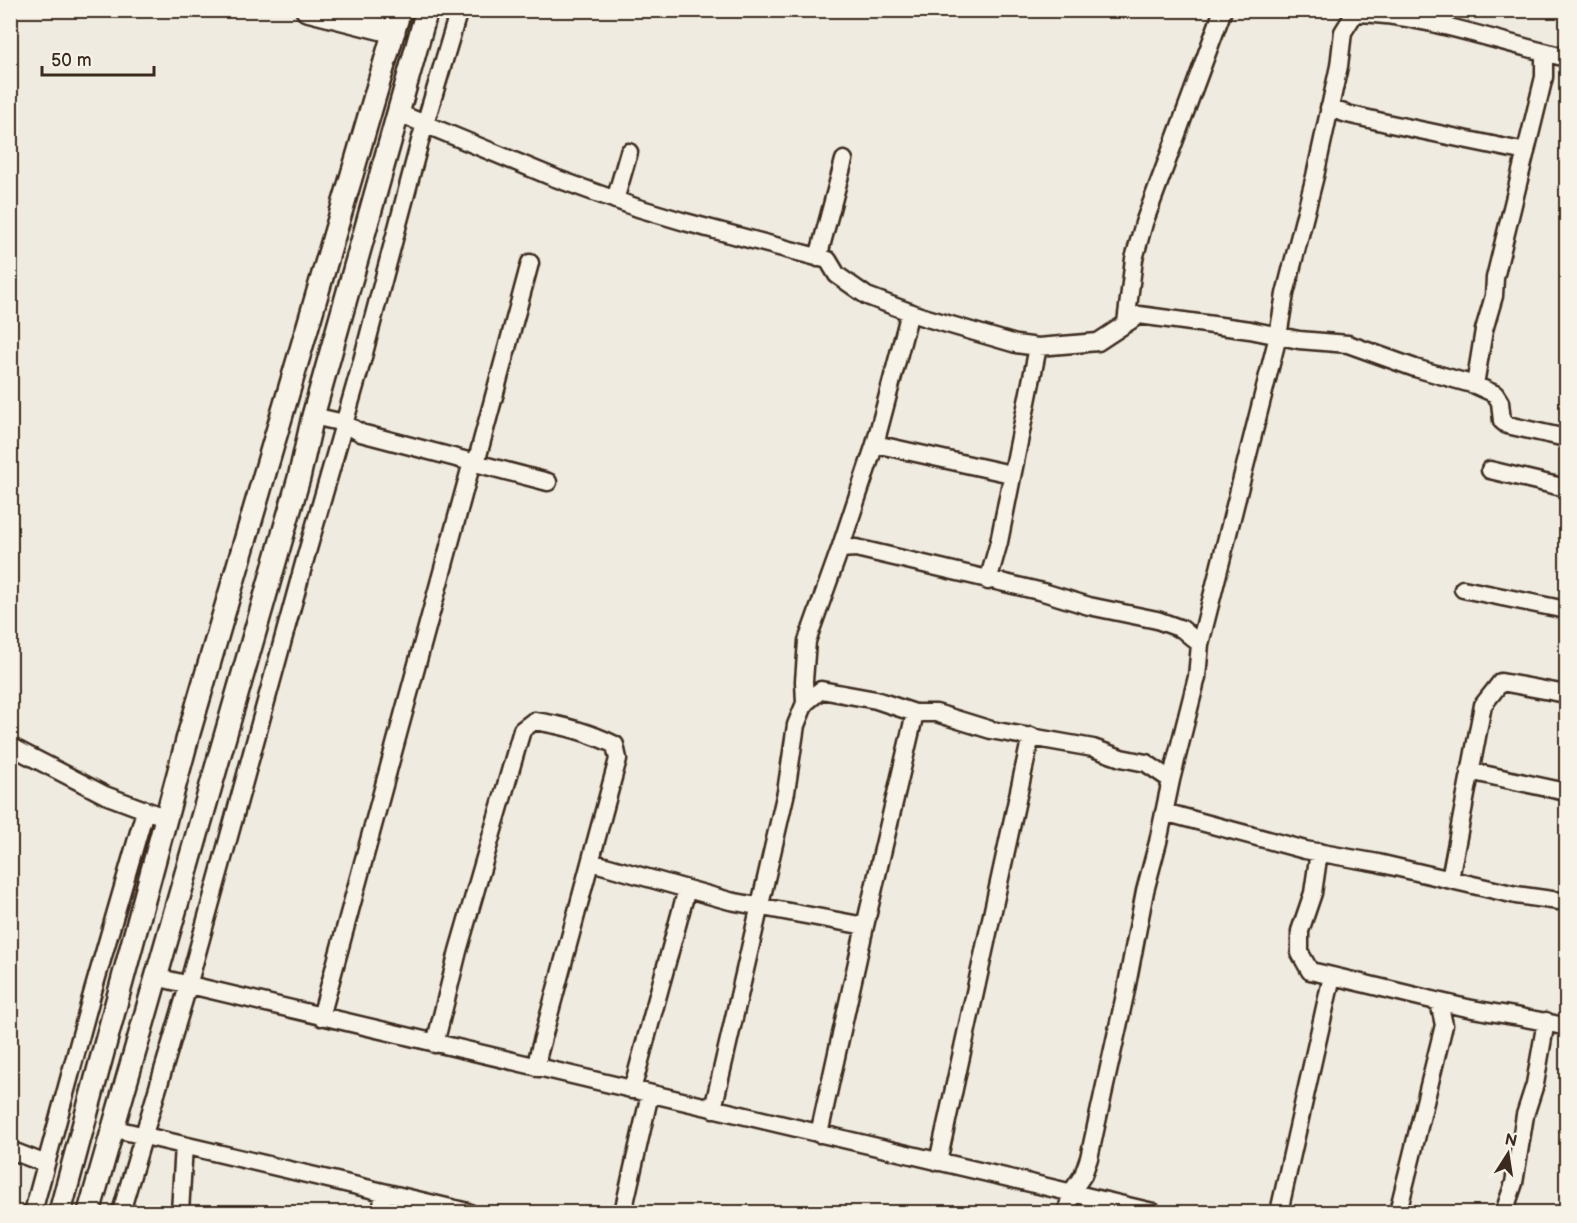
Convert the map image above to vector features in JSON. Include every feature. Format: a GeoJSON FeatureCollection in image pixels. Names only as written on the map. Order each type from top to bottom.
{"type":"FeatureCollection","features":[{"type":"Feature","properties":{"kind":"street"},"geometry":{"type":"LineString","coordinates":[[307,10],[367,18],[394,32]]}},
{"type":"Feature","properties":{"kind":"street"},"geometry":{"type":"LineString","coordinates":[[60,1212],[189,733],[400,10]]}},
{"type":"Feature","properties":{"kind":"street"},"geometry":{"type":"LineString","coordinates":[[89,1212],[111,1128],[299,478],[313,416],[427,10]]}},
{"type":"Feature","properties":{"kind":"street"},"geometry":{"type":"LineString","coordinates":[[121,1212],[188,986],[425,123],[459,10]]}},
{"type":"Feature","properties":{"kind":"street"},"geometry":{"type":"LineString","coordinates":[[1126,322],[1134,259],[1144,223],[1223,10]]}},
{"type":"Feature","properties":{"kind":"street"},"geometry":{"type":"LineString","coordinates":[[1067,1212],[1071,1193],[1083,1174],[1089,1158],[1145,891],[1197,677],[1200,644],[1278,336],[1285,294],[1315,176],[1339,66],[1343,32],[1348,18],[1355,13],[1378,14],[1426,23],[1566,58]]}},
{"type":"Feature","properties":{"kind":"street"},"geometry":{"type":"LineString","coordinates":[[1475,385],[1484,330],[1494,296],[1496,278],[1544,77],[1544,52]]}},
{"type":"Feature","properties":{"kind":"street"},"geometry":{"type":"LineString","coordinates":[[372,106],[425,123],[482,149],[615,200],[685,222],[828,260],[837,275],[867,296],[910,312],[996,338],[1038,347],[1098,342],[1138,315],[1217,325],[1299,340],[1348,344],[1415,368],[1475,385],[1495,394],[1500,402],[1502,421],[1507,425],[1566,438]]}},
{"type":"Feature","properties":{"kind":"street"},"geometry":{"type":"LineString","coordinates":[[1329,108],[1391,124],[1526,152]]}},
{"type":"Feature","properties":{"kind":"street"},"geometry":{"type":"LineString","coordinates":[[615,200],[628,152]]}},
{"type":"Feature","properties":{"kind":"street"},"geometry":{"type":"LineString","coordinates":[[818,258],[844,160]]}},
{"type":"Feature","properties":{"kind":"street"},"geometry":{"type":"LineString","coordinates":[[321,1017],[530,262]]}},
{"type":"Feature","properties":{"kind":"street"},"geometry":{"type":"LineString","coordinates":[[713,1109],[786,792],[796,725],[805,703],[807,641],[875,444],[910,312]]}},
{"type":"Feature","properties":{"kind":"street"},"geometry":{"type":"LineString","coordinates":[[988,580],[999,542],[1038,347]]}},
{"type":"Feature","properties":{"kind":"street"},"geometry":{"type":"LineString","coordinates":[[313,416],[344,423],[361,433],[548,482]]}},
{"type":"Feature","properties":{"kind":"street"},"geometry":{"type":"LineString","coordinates":[[875,444],[1011,474]]}},
{"type":"Feature","properties":{"kind":"street"},"geometry":{"type":"LineString","coordinates":[[1490,470],[1566,488]]}},
{"type":"Feature","properties":{"kind":"street"},"geometry":{"type":"LineString","coordinates":[[840,549],[856,548],[874,552],[1043,592],[1089,606],[1157,620],[1182,629],[1200,644]]}},
{"type":"Feature","properties":{"kind":"street"},"geometry":{"type":"LineString","coordinates":[[1463,589],[1566,610]]}},
{"type":"Feature","properties":{"kind":"street"},"geometry":{"type":"LineString","coordinates":[[1450,879],[1483,705],[1501,682],[1566,694]]}},
{"type":"Feature","properties":{"kind":"street"},"geometry":{"type":"LineString","coordinates":[[805,703],[821,690],[876,700],[915,713],[936,713],[991,730],[1093,748],[1121,758],[1146,763],[1171,780]]}},
{"type":"Feature","properties":{"kind":"street"},"geometry":{"type":"LineString","coordinates":[[819,1134],[915,713]]}},
{"type":"Feature","properties":{"kind":"street"},"geometry":{"type":"LineString","coordinates":[[435,1044],[458,951],[522,730],[534,721],[559,725],[615,745],[618,759],[558,976],[538,1056],[538,1068]]}},
{"type":"Feature","properties":{"kind":"street"},"geometry":{"type":"LineString","coordinates":[[938,1162],[1031,736]]}},
{"type":"Feature","properties":{"kind":"street"},"geometry":{"type":"LineString","coordinates":[[12,750],[105,795],[167,817]]}},
{"type":"Feature","properties":{"kind":"street"},"geometry":{"type":"LineString","coordinates":[[1469,771],[1566,792]]}},
{"type":"Feature","properties":{"kind":"street"},"geometry":{"type":"LineString","coordinates":[[33,1212],[91,999],[146,811]]}},
{"type":"Feature","properties":{"kind":"street"},"geometry":{"type":"LineString","coordinates":[[1164,812],[1319,852],[1378,863],[1516,895],[1566,902]]}},
{"type":"Feature","properties":{"kind":"street"},"geometry":{"type":"LineString","coordinates":[[1319,852],[1313,893],[1300,931],[1300,953],[1310,971],[1439,1002],[1566,1027]]}},
{"type":"Feature","properties":{"kind":"street"},"geometry":{"type":"LineString","coordinates":[[591,862],[730,901],[865,926]]}},
{"type":"Feature","properties":{"kind":"street"},"geometry":{"type":"LineString","coordinates":[[632,1090],[687,889]]}},
{"type":"Feature","properties":{"kind":"street"},"geometry":{"type":"LineString","coordinates":[[1279,1212],[1332,976]]}},
{"type":"Feature","properties":{"kind":"street"},"geometry":{"type":"LineString","coordinates":[[156,977],[1153,1212]]}},
{"type":"Feature","properties":{"kind":"street"},"geometry":{"type":"LineString","coordinates":[[1398,1212],[1444,1025],[1439,1002]]}},
{"type":"Feature","properties":{"kind":"street"},"geometry":{"type":"LineString","coordinates":[[1504,1212],[1514,1183],[1525,1115],[1535,1084],[1546,1022]]}},
{"type":"Feature","properties":{"kind":"street"},"geometry":{"type":"LineString","coordinates":[[623,1212],[650,1094]]}},
{"type":"Feature","properties":{"kind":"street"},"geometry":{"type":"LineString","coordinates":[[111,1128],[468,1212]]}},
{"type":"Feature","properties":{"kind":"street"},"geometry":{"type":"LineString","coordinates":[[180,1212],[184,1145]]}},
{"type":"Feature","properties":{"kind":"street"},"geometry":{"type":"LineString","coordinates":[[10,1150],[46,1164]]}},
{"type":"Feature","properties":{"kind":"street"},"geometry":{"type":"LineString","coordinates":[[382,1212],[383,1192]]}}]}
